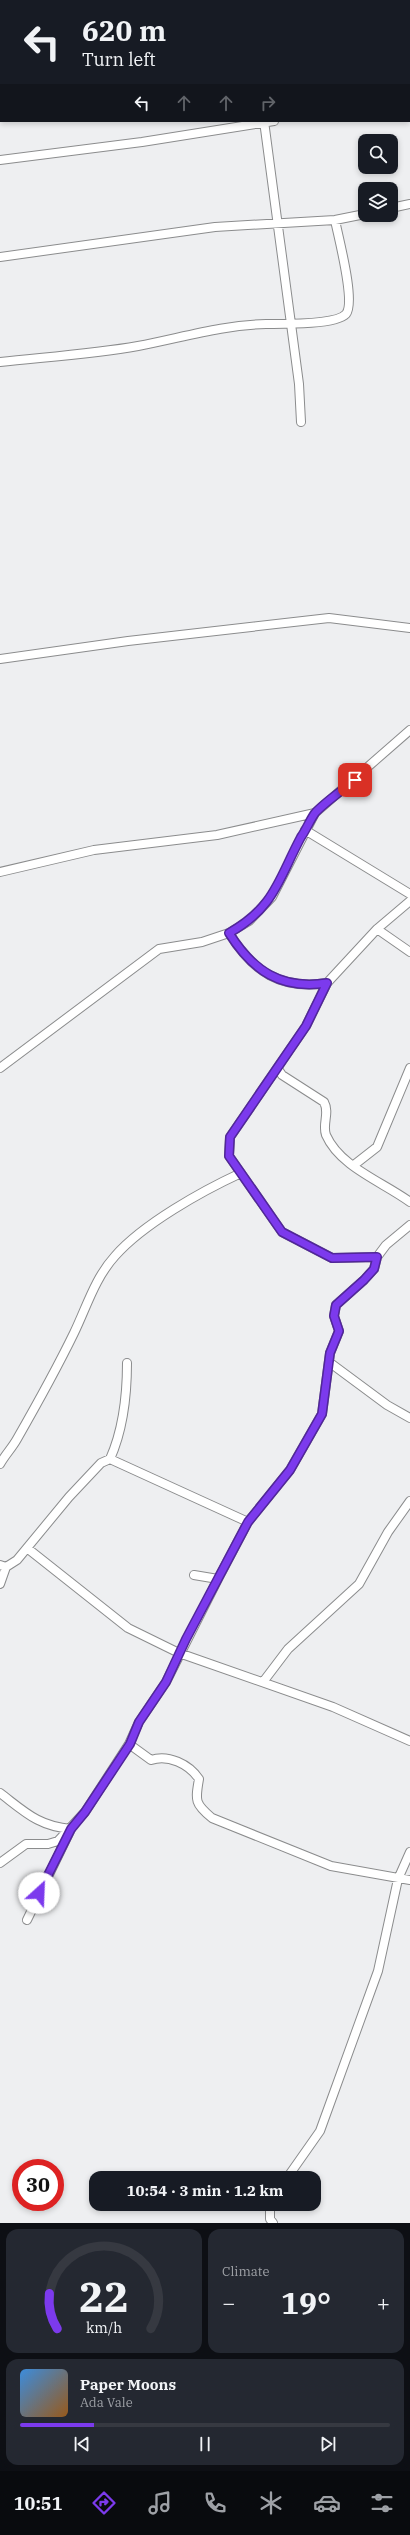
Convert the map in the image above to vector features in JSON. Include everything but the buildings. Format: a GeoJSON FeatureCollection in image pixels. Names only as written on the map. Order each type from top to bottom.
{"type":"FeatureCollection","features":[{"type":"Feature","properties":{"kind":"street"},"geometry":{"type":"LineString","coordinates":[[0,160],[88,149],[264,122],[299,384],[301,422]]}},
{"type":"Feature","properties":{"kind":"street"},"geometry":{"type":"LineString","coordinates":[[398,207],[410,204]]}},
{"type":"Feature","properties":{"kind":"street"},"geometry":{"type":"LineString","coordinates":[[0,257],[215,227],[278,221],[335,220],[358,215]]}},
{"type":"Feature","properties":{"kind":"street"},"geometry":{"type":"LineString","coordinates":[[0,362],[137,346],[239,324],[291,324],[337,319],[345,316],[348,310],[348,285],[335,220]]}},
{"type":"Feature","properties":{"kind":"street"},"geometry":{"type":"LineString","coordinates":[[0,659],[128,641],[329,618],[410,628]]}},
{"type":"Feature","properties":{"kind":"street"},"geometry":{"type":"LineString","coordinates":[[0,1068],[159,948],[202,942],[229,933],[248,921],[272,897],[315,813],[410,730]]}},
{"type":"Feature","properties":{"kind":"street"},"geometry":{"type":"LineString","coordinates":[[0,872],[94,850],[217,835],[315,813]]}},
{"type":"Feature","properties":{"kind":"street"},"geometry":{"type":"LineString","coordinates":[[305,830],[410,894]]}},
{"type":"Feature","properties":{"kind":"street"},"geometry":{"type":"LineString","coordinates":[[377,1257],[332,1258],[282,1232],[229,1156],[230,1137],[306,1026],[327,983],[377,929],[410,901]]}},
{"type":"Feature","properties":{"kind":"street"},"geometry":{"type":"LineString","coordinates":[[377,929],[410,952]]}},
{"type":"Feature","properties":{"kind":"street"},"geometry":{"type":"LineString","coordinates":[[229,933],[249,960],[274,978],[282,982],[305,984],[327,983]]}},
{"type":"Feature","properties":{"kind":"street"},"geometry":{"type":"LineString","coordinates":[[354,1165],[377,1147],[410,1068]]}},
{"type":"Feature","properties":{"kind":"street"},"geometry":{"type":"LineString","coordinates":[[278,1069],[286,1079],[324,1102],[327,1113],[324,1129],[326,1135],[344,1158],[410,1202]]}},
{"type":"Feature","properties":{"kind":"street"},"geometry":{"type":"LineString","coordinates":[[0,1464],[16,1441],[75,1332],[87,1300],[109,1264],[140,1235],[202,1191],[241,1173]]}},
{"type":"Feature","properties":{"kind":"street"},"geometry":{"type":"LineString","coordinates":[[0,1863],[26,1844],[48,1844],[58,1841],[71,1829],[85,1812],[130,1744],[139,1722],[166,1682],[179,1653],[248,1522],[290,1470],[322,1414],[329,1362],[339,1331],[334,1316],[336,1305],[374,1269],[377,1257],[386,1245],[410,1225]]}},
{"type":"Feature","properties":{"kind":"street"},"geometry":{"type":"LineString","coordinates":[[0,1584],[3,1566],[27,1548],[69,1497],[101,1463],[110,1459],[120,1432],[126,1383],[126,1362]]}},
{"type":"Feature","properties":{"kind":"street"},"geometry":{"type":"LineString","coordinates":[[329,1362],[387,1405],[410,1418]]}},
{"type":"Feature","properties":{"kind":"street"},"geometry":{"type":"LineString","coordinates":[[110,1459],[248,1522]]}},
{"type":"Feature","properties":{"kind":"street"},"geometry":{"type":"LineString","coordinates":[[263,1682],[288,1649],[359,1584],[388,1532],[410,1501]]}},
{"type":"Feature","properties":{"kind":"street"},"geometry":{"type":"LineString","coordinates":[[27,1548],[128,1628],[179,1653],[333,1707],[410,1741]]}},
{"type":"Feature","properties":{"kind":"street"},"geometry":{"type":"LineString","coordinates":[[194,1575],[218,1579]]}},
{"type":"Feature","properties":{"kind":"street"},"geometry":{"type":"LineString","coordinates":[[130,1744],[151,1760],[159,1757],[170,1758],[194,1772],[199,1779],[197,1801],[200,1808],[212,1818],[330,1866],[410,1880]]}},
{"type":"Feature","properties":{"kind":"street"},"geometry":{"type":"LineString","coordinates":[[0,1793],[29,1816],[52,1827],[71,1829]]}},
{"type":"Feature","properties":{"kind":"street"},"geometry":{"type":"LineString","coordinates":[[27,1920],[71,1829]]}},
{"type":"Feature","properties":{"kind":"street"},"geometry":{"type":"LineString","coordinates":[[292,2171],[320,2131],[378,1971],[398,1879],[410,1852]]}},
{"type":"Feature","properties":{"kind":"street"},"geometry":{"type":"LineString","coordinates":[[270,2211],[270,2219],[273,2223]]}},
{"type":"Feature","properties":{"kind":"route"},"geometry":{"type":"LineString","coordinates":[[39,1893],[74,1824],[85,1812],[130,1744],[139,1722],[149,1710],[166,1682],[189,1633],[248,1522],[290,1470],[322,1414],[330,1353],[339,1331],[334,1316],[336,1305],[355,1290],[374,1269],[377,1257],[332,1258],[282,1232],[229,1156],[230,1137],[306,1026],[327,983],[311,985],[282,982],[274,978],[258,968],[249,960],[239,950],[229,933],[248,921],[264,907],[272,897],[283,878],[291,857],[315,813],[355,780]]}}]}
